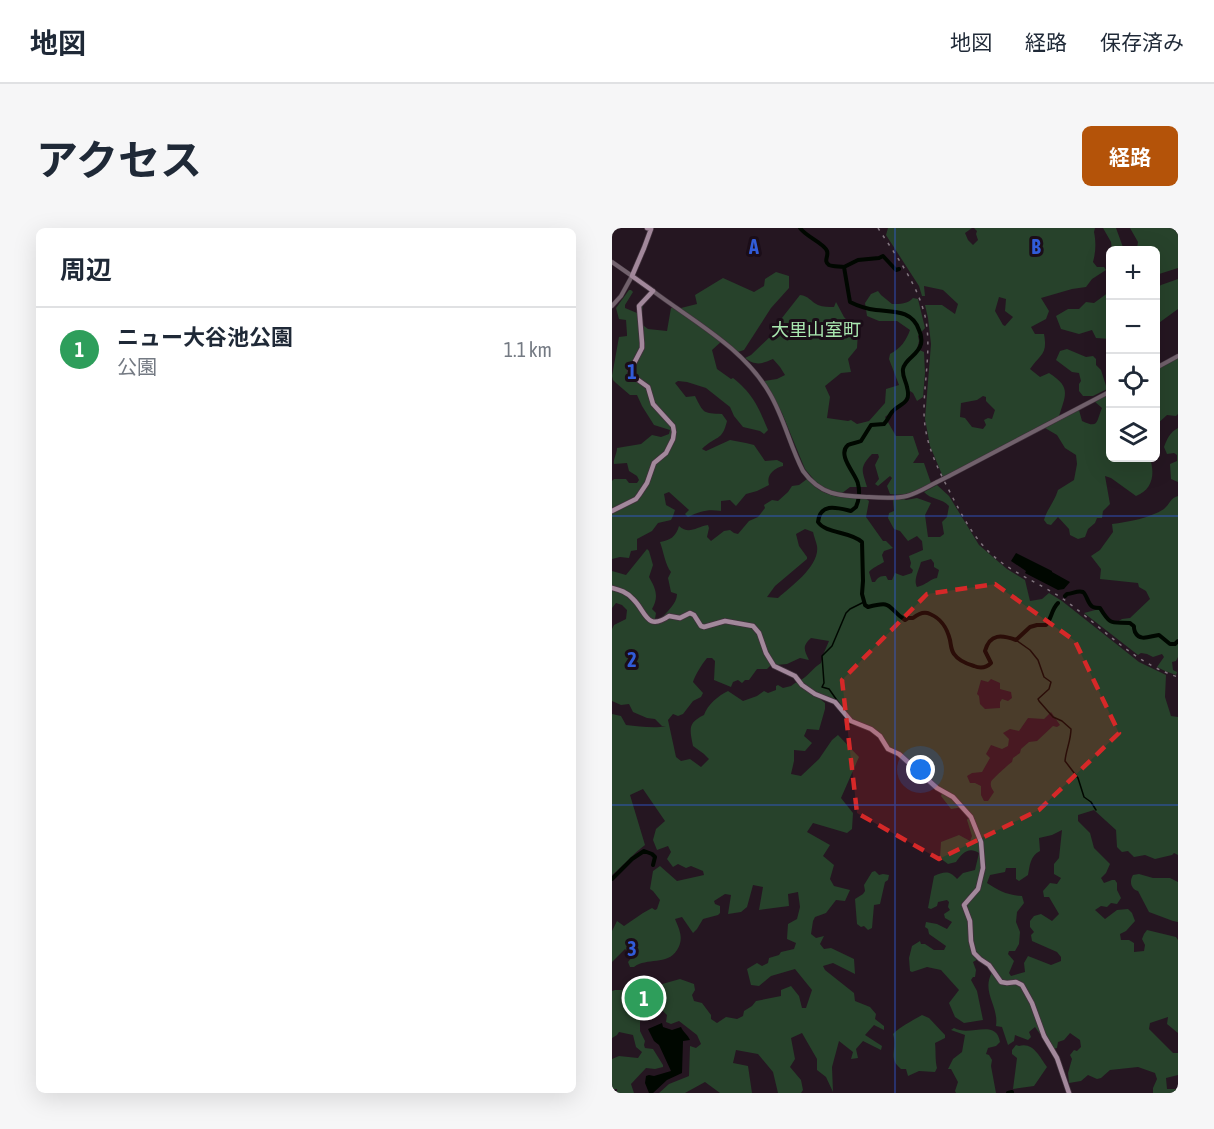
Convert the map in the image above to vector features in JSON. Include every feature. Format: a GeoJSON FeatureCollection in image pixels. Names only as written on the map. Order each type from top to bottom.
{"type":"FeatureCollection","features":[{"type":"Feature","properties":{"kind":"main road"},"geometry":{"type":"LineString","coordinates":[[612,511],[636,499],[647,483],[654,463],[667,452],[674,436],[672,425],[653,405],[648,387],[633,377],[630,371],[642,348],[639,306],[653,291],[632,276],[650,228]]}},
{"type":"Feature","properties":{"kind":"main road"},"geometry":{"type":"LineString","coordinates":[[612,588],[628,594],[644,615],[655,621],[661,621],[669,616],[679,618],[690,613],[704,627],[725,621],[753,626],[759,633],[766,653],[774,666],[795,676],[814,694],[836,702],[851,721],[882,737],[888,749],[899,754],[937,788],[953,797],[968,812],[981,840],[983,865],[978,889],[964,906],[970,922],[974,953],[989,965],[1001,982],[1022,984],[1032,1003],[1044,1036],[1057,1058],[1069,1093]]}},
{"type":"Feature","properties":{"kind":"street"},"geometry":{"type":"LineString","coordinates":[[612,262],[632,276],[621,296],[612,306]]}},
{"type":"Feature","properties":{"kind":"street"},"geometry":{"type":"LineString","coordinates":[[653,291],[736,352],[755,372],[776,405],[801,466],[810,480],[828,492],[842,496],[891,498],[918,492],[1106,393]]}},
{"type":"Feature","properties":{"kind":"street"},"geometry":{"type":"LineString","coordinates":[[1160,365],[1178,356]]}},
{"type":"Feature","properties":{"kind":"highlighted area"},"geometry":{"type":"Polygon","coordinates":[[[995,584],[1075,641],[1119,733],[1039,810],[939,859],[857,813],[842,680],[927,594],[995,584]]]}},
{"type":"Feature","properties":{"kind":"green space"},"geometry":{"type":"Polygon","coordinates":[[[888,228],[972,228],[965,233],[973,245],[978,240],[977,231],[974,228],[1095,228],[1093,262],[1097,267],[1104,267],[1106,270],[1092,279],[1086,287],[1041,298],[1049,311],[1046,319],[1031,327],[1035,334],[1044,334],[1045,346],[1042,354],[1030,369],[1040,377],[1049,373],[1064,387],[1065,396],[1059,416],[943,477],[930,446],[925,419],[931,344],[925,305],[942,305],[955,314],[958,304],[943,290],[924,286],[925,296],[922,296],[919,286],[886,235],[888,228]],[[999,297],[995,311],[1005,326],[1013,317],[1005,311],[1006,299],[999,297]],[[986,397],[961,403],[960,417],[965,418],[972,427],[983,429],[986,425],[984,420],[992,419],[995,410],[986,401],[986,397]]]}},
{"type":"Feature","properties":{"kind":"green space"},"geometry":{"type":"Polygon","coordinates":[[[1103,228],[1116,228],[1123,246],[1112,246],[1103,228]]]}},
{"type":"Feature","properties":{"kind":"green space"},"geometry":{"type":"Polygon","coordinates":[[[1130,228],[1178,228],[1178,268],[1160,274],[1160,246],[1137,246],[1138,242],[1130,228]]]}},
{"type":"Feature","properties":{"kind":"green space"},"geometry":{"type":"Polygon","coordinates":[[[776,272],[789,276],[789,288],[771,308],[744,350],[738,352],[723,340],[712,350],[717,369],[731,379],[733,378],[746,390],[758,407],[768,430],[764,434],[743,427],[730,407],[706,388],[687,382],[675,383],[686,397],[695,396],[705,411],[722,414],[727,421],[721,435],[702,449],[706,451],[730,440],[746,443],[754,445],[765,461],[777,460],[783,463],[783,466],[772,472],[769,485],[746,494],[736,506],[730,500],[721,501],[721,511],[704,511],[688,517],[685,514],[689,510],[669,492],[664,494],[666,505],[675,510],[671,520],[658,523],[652,531],[637,539],[637,550],[631,551],[629,558],[612,559],[612,481],[626,479],[629,483],[637,483],[639,480],[629,471],[627,463],[614,464],[617,448],[641,444],[652,435],[661,437],[669,434],[670,430],[654,425],[637,395],[630,395],[613,380],[619,337],[627,336],[626,320],[619,319],[616,308],[631,290],[633,292],[625,308],[637,313],[643,305],[640,323],[648,329],[667,331],[671,308],[697,304],[695,295],[723,278],[754,292],[764,286],[765,279],[776,272]]]}},
{"type":"Feature","properties":{"kind":"green space"},"geometry":{"type":"Polygon","coordinates":[[[1178,279],[1178,309],[1160,322],[1160,286],[1178,279]]]}},
{"type":"Feature","properties":{"kind":"green space"},"geometry":{"type":"Polygon","coordinates":[[[878,291],[892,304],[906,303],[913,298],[918,299],[925,328],[918,336],[917,349],[924,352],[923,397],[917,401],[910,391],[902,403],[885,417],[896,436],[913,436],[919,454],[913,463],[924,463],[931,483],[907,494],[890,494],[887,486],[892,478],[890,476],[878,486],[875,484],[879,479],[875,465],[879,457],[878,454],[872,454],[863,469],[867,487],[850,487],[841,494],[828,490],[816,482],[805,469],[782,413],[764,381],[785,375],[780,367],[773,359],[759,363],[745,358],[774,333],[778,323],[800,295],[822,306],[834,307],[836,302],[844,317],[858,332],[857,348],[848,359],[851,372],[841,373],[825,386],[830,397],[827,418],[851,420],[857,424],[869,421],[885,403],[886,389],[899,385],[889,359],[890,354],[903,344],[910,330],[897,321],[879,321],[867,316],[865,303],[871,294],[878,291]]]}},
{"type":"Feature","properties":{"kind":"green space"},"geometry":{"type":"Polygon","coordinates":[[[1106,294],[1106,339],[1096,338],[1092,330],[1079,334],[1061,329],[1056,316],[1068,309],[1079,309],[1086,302],[1094,303],[1106,294]]]}},
{"type":"Feature","properties":{"kind":"green space"},"geometry":{"type":"Polygon","coordinates":[[[1067,349],[1086,357],[1093,356],[1096,359],[1096,365],[1101,370],[1106,390],[1093,396],[1083,396],[1079,391],[1081,381],[1079,373],[1072,372],[1056,360],[1060,351],[1067,349]]]}},
{"type":"Feature","properties":{"kind":"green space"},"geometry":{"type":"Polygon","coordinates":[[[1178,358],[1178,414],[1176,416],[1167,415],[1160,421],[1160,392],[1160,368],[1178,358]]]}},
{"type":"Feature","properties":{"kind":"green space"},"geometry":{"type":"Polygon","coordinates":[[[1106,395],[1106,462],[1151,462],[1152,475],[1146,489],[1136,496],[1105,476],[1110,504],[1103,511],[1102,518],[1097,518],[1088,529],[1085,537],[1078,539],[1070,535],[1069,529],[1058,517],[1051,525],[1044,520],[1058,490],[1074,480],[1077,464],[1076,455],[1065,448],[1057,435],[1045,428],[1079,410],[1082,421],[1096,423],[1102,408],[1094,401],[1106,395]]]}},
{"type":"Feature","properties":{"kind":"green space"},"geometry":{"type":"Polygon","coordinates":[[[1178,428],[1178,482],[1171,479],[1170,464],[1177,461],[1177,455],[1167,454],[1164,447],[1171,434],[1178,428]]]}},
{"type":"Feature","properties":{"kind":"green space"},"geometry":{"type":"Polygon","coordinates":[[[807,479],[820,490],[833,496],[865,498],[869,501],[866,517],[883,541],[893,548],[884,551],[882,555],[884,562],[869,572],[872,582],[875,582],[882,576],[892,580],[895,573],[903,576],[912,573],[909,556],[923,550],[922,541],[917,536],[908,541],[900,531],[894,529],[888,518],[889,513],[894,511],[893,500],[917,498],[931,503],[925,515],[928,537],[940,537],[944,534],[942,522],[947,517],[949,506],[924,492],[937,485],[949,496],[979,545],[1007,569],[1025,580],[1030,601],[1042,599],[1049,593],[1139,662],[1166,675],[1165,697],[1171,716],[1178,717],[1178,855],[1174,853],[1155,859],[1145,855],[1134,857],[1128,851],[1122,852],[1117,847],[1116,830],[1094,810],[1078,815],[1078,821],[1090,833],[1094,848],[1110,864],[1101,878],[1104,883],[1115,880],[1121,898],[1117,904],[1111,903],[1107,907],[1101,906],[1095,910],[1105,919],[1117,910],[1128,909],[1132,913],[1135,921],[1120,934],[1121,940],[1134,943],[1134,952],[1144,951],[1145,945],[1142,939],[1147,930],[1176,937],[1178,940],[1178,1033],[1167,1024],[1168,1017],[1150,1023],[1149,1029],[1173,1053],[1178,1053],[1178,1075],[1166,1078],[1167,1089],[1178,1089],[1178,1093],[1153,1093],[1157,1079],[1155,1073],[1138,1067],[1110,1070],[1097,1079],[1088,1075],[1081,1081],[1069,1083],[1068,1073],[1072,1059],[1070,1055],[1081,1047],[1080,1040],[1070,1033],[1064,1040],[1058,1042],[1057,1048],[1053,1049],[1044,1034],[1040,1034],[1035,1027],[1029,1032],[1031,1037],[1028,1040],[1015,1035],[1014,1041],[1008,1045],[1002,1027],[996,1026],[988,986],[992,972],[988,968],[990,964],[980,958],[973,962],[976,970],[975,977],[971,980],[977,991],[983,1020],[964,1023],[955,1017],[949,1003],[959,990],[941,970],[927,967],[910,971],[909,958],[912,946],[920,941],[921,944],[934,950],[944,950],[946,946],[929,934],[925,927],[926,922],[947,929],[952,922],[945,918],[944,914],[950,910],[949,902],[947,900],[938,902],[937,906],[928,908],[934,876],[946,873],[957,879],[963,873],[975,870],[979,853],[975,851],[969,850],[956,862],[948,864],[940,858],[941,842],[959,835],[970,841],[972,836],[967,820],[970,814],[964,807],[951,809],[941,796],[943,790],[887,745],[884,738],[849,717],[836,700],[804,684],[801,680],[821,663],[829,641],[811,638],[805,648],[809,660],[800,658],[787,664],[776,665],[754,625],[748,623],[757,632],[771,665],[767,669],[757,669],[749,680],[742,683],[738,680],[733,682],[731,687],[714,680],[715,661],[707,658],[693,682],[703,693],[701,697],[693,701],[683,714],[678,716],[673,714],[668,720],[676,757],[681,761],[690,759],[701,767],[709,759],[693,746],[691,727],[714,701],[728,691],[743,701],[764,691],[768,693],[776,690],[778,685],[783,688],[798,681],[825,703],[819,730],[807,729],[804,736],[812,743],[805,751],[794,750],[791,774],[801,776],[819,759],[838,735],[859,757],[841,798],[853,813],[852,829],[847,833],[813,823],[807,832],[830,845],[823,856],[834,865],[830,879],[834,886],[850,890],[845,901],[836,900],[826,913],[815,917],[811,934],[816,938],[824,936],[820,944],[824,949],[831,948],[854,959],[855,974],[833,963],[823,966],[854,993],[855,1001],[870,1007],[876,1014],[875,1019],[884,1026],[884,1030],[874,1025],[865,1035],[882,1046],[881,1050],[863,1041],[856,1049],[858,1058],[851,1059],[853,1052],[839,1041],[832,1067],[833,1092],[826,1077],[817,1070],[817,1059],[802,1033],[791,1038],[795,1059],[790,1067],[801,1080],[803,1090],[801,1093],[778,1093],[773,1072],[758,1054],[736,1050],[733,1063],[748,1066],[752,1093],[720,1093],[705,1082],[685,1093],[659,1093],[669,1084],[689,1076],[690,1046],[696,1048],[701,1044],[697,1035],[679,1021],[671,1024],[666,1022],[667,1015],[657,1005],[651,1005],[648,988],[680,979],[694,984],[695,990],[692,995],[694,1001],[702,1003],[711,1015],[711,1019],[717,1023],[726,1017],[737,1019],[743,1016],[744,1011],[756,1001],[781,996],[781,990],[791,986],[799,996],[802,1008],[806,1008],[812,990],[795,969],[771,976],[759,986],[751,985],[747,969],[757,963],[762,966],[768,963],[769,958],[794,949],[796,943],[787,939],[788,924],[797,919],[800,907],[798,892],[788,894],[789,906],[759,910],[763,887],[753,885],[747,907],[741,912],[728,914],[731,895],[725,894],[714,901],[720,906],[720,913],[703,919],[693,933],[682,917],[675,919],[681,939],[677,950],[668,958],[630,967],[628,962],[633,956],[625,949],[612,962],[612,931],[617,921],[624,926],[652,908],[657,909],[660,900],[650,889],[653,871],[660,866],[677,881],[704,875],[703,871],[691,866],[686,868],[678,864],[673,867],[667,859],[671,852],[668,846],[657,850],[653,840],[656,829],[665,821],[643,789],[630,795],[645,845],[612,875],[612,714],[621,716],[626,725],[651,727],[666,726],[662,726],[655,719],[633,712],[629,704],[621,705],[612,701],[612,629],[614,625],[626,619],[627,610],[616,603],[612,608],[612,571],[626,575],[647,549],[649,551],[653,565],[649,577],[656,597],[652,609],[656,613],[655,619],[660,620],[673,605],[677,594],[671,592],[668,578],[671,572],[660,542],[672,537],[679,526],[689,530],[708,525],[707,537],[711,541],[724,531],[730,530],[738,534],[749,521],[758,517],[765,508],[764,505],[772,500],[778,501],[792,486],[799,485],[807,479]],[[805,529],[796,534],[799,546],[807,559],[775,586],[767,597],[778,598],[804,575],[814,561],[817,546],[813,532],[805,529]],[[931,559],[921,562],[916,578],[917,587],[937,578],[939,570],[934,567],[931,559]],[[991,679],[988,682],[981,680],[977,694],[980,704],[985,709],[1000,708],[1002,699],[1008,701],[1012,698],[1011,692],[1000,689],[1000,683],[991,679]],[[1051,712],[1044,719],[1028,718],[1019,731],[1010,729],[1003,733],[1009,739],[1008,746],[1002,749],[991,745],[986,754],[990,758],[982,772],[967,776],[970,783],[981,786],[984,801],[988,801],[994,792],[991,785],[992,780],[1012,762],[1021,749],[1029,742],[1037,741],[1053,726],[1060,725],[1051,712]],[[1062,830],[1039,838],[1040,851],[1032,858],[1028,875],[1019,881],[1016,879],[1016,868],[1006,868],[1005,872],[990,875],[987,883],[1003,892],[1022,896],[1024,903],[1017,912],[1019,944],[1015,951],[1009,951],[1008,954],[1014,961],[1009,973],[1011,976],[1025,972],[1024,963],[1028,956],[1051,965],[1061,961],[1057,952],[1032,941],[1031,935],[1034,932],[1030,927],[1030,921],[1034,916],[1041,914],[1052,921],[1059,914],[1049,897],[1044,897],[1043,891],[1050,883],[1057,884],[1061,878],[1054,874],[1054,864],[1059,858],[1062,830]]]}},
{"type":"Feature","properties":{"kind":"green space"},"geometry":{"type":"Polygon","coordinates":[[[1178,496],[1178,657],[1172,662],[1173,670],[1177,672],[1176,675],[1157,667],[1164,657],[1162,654],[1153,657],[1141,653],[1138,655],[1084,613],[1099,609],[1108,621],[1114,624],[1122,619],[1130,618],[1150,599],[1138,583],[1100,579],[1101,569],[1091,556],[1100,550],[1113,532],[1112,524],[1152,515],[1164,509],[1178,496]]]}},
{"type":"Feature","properties":{"kind":"green space"},"geometry":{"type":"Polygon","coordinates":[[[875,871],[879,875],[889,875],[880,904],[874,905],[872,928],[868,930],[857,924],[855,899],[863,894],[864,885],[875,871]]]}},
{"type":"Feature","properties":{"kind":"green space"},"geometry":{"type":"Polygon","coordinates":[[[1139,874],[1153,878],[1170,878],[1178,882],[1178,922],[1149,912],[1138,891],[1131,885],[1133,875],[1139,874]]]}},
{"type":"Feature","properties":{"kind":"green space"},"geometry":{"type":"Polygon","coordinates":[[[628,990],[632,993],[640,1017],[640,1031],[645,1041],[645,1048],[653,1049],[663,1065],[655,1069],[646,1068],[631,1084],[634,1093],[617,1093],[617,1089],[612,1089],[612,1059],[619,1056],[638,1058],[642,1052],[636,1047],[633,1035],[619,1032],[612,1038],[612,991],[628,990]]]}},
{"type":"Feature","properties":{"kind":"green space"},"geometry":{"type":"Polygon","coordinates":[[[922,1015],[929,1018],[945,1035],[945,1038],[935,1043],[937,1068],[935,1072],[919,1071],[908,1076],[906,1069],[901,1069],[895,1061],[893,1034],[922,1015]]]}},
{"type":"Feature","properties":{"kind":"green space"},"geometry":{"type":"Polygon","coordinates":[[[954,1028],[967,1031],[988,1029],[998,1035],[1000,1042],[988,1048],[986,1054],[992,1060],[996,1093],[956,1093],[958,1082],[951,1069],[948,1069],[953,1059],[962,1052],[965,1035],[951,1030],[954,1028]]]}},
{"type":"Feature","properties":{"kind":"green space"},"geometry":{"type":"Polygon","coordinates":[[[1016,1045],[1032,1048],[1047,1067],[1034,1086],[1013,1089],[1017,1058],[1012,1054],[1012,1050],[1016,1045]]]}},
{"type":"Feature","properties":{"kind":"shaded area"},"geometry":{"type":"Polygon","coordinates":[[[1016,553],[1070,582],[1064,589],[1058,590],[1025,573],[1026,571],[1011,561],[1016,553]]]}},
{"type":"Feature","properties":{"kind":"shaded area"},"geometry":{"type":"Polygon","coordinates":[[[662,1023],[663,1027],[672,1030],[681,1027],[690,1040],[683,1041],[682,1073],[667,1080],[653,1093],[649,1093],[645,1083],[646,1076],[671,1071],[659,1045],[654,1041],[648,1029],[662,1023]]]}},
{"type":"Feature","properties":{"kind":"waterway"},"geometry":{"type":"LineString","coordinates":[[800,228],[825,248],[826,262],[829,265],[844,267],[850,302],[869,309],[907,315],[916,323],[921,337],[919,348],[904,365],[903,374],[908,393],[904,403],[892,412],[884,424],[871,425],[861,441],[849,444],[845,449],[844,454],[859,487],[856,507],[851,511],[830,508],[822,511],[819,516],[818,522],[822,526],[857,538],[862,542],[862,594],[865,605],[868,607],[882,604],[889,606],[905,620],[923,613],[934,616],[946,628],[952,651],[956,656],[966,663],[981,668],[991,663],[985,651],[993,638],[1006,637],[1016,640],[1030,627],[1046,625],[1058,603]]}},
{"type":"Feature","properties":{"kind":"waterway"},"geometry":{"type":"LineString","coordinates":[[844,267],[858,260],[883,256],[896,270],[899,269]]}},
{"type":"Feature","properties":{"kind":"waterway"},"geometry":{"type":"LineString","coordinates":[[1065,596],[1083,592],[1091,606],[1100,608],[1107,618],[1115,623],[1130,623],[1140,637],[1159,635],[1170,644],[1178,641]]}},
{"type":"Feature","properties":{"kind":"waterway"},"geometry":{"type":"LineString","coordinates":[[841,706],[829,689],[822,687],[824,683],[822,656],[832,646],[846,613],[864,602]]}},
{"type":"Feature","properties":{"kind":"waterway"},"geometry":{"type":"LineString","coordinates":[[1016,640],[1030,650],[1038,660],[1044,677],[1051,682],[1049,689],[1038,699],[1053,717],[1071,729],[1065,761],[1078,778],[1084,797],[1096,810]]}},
{"type":"Feature","properties":{"kind":"waterway"},"geometry":{"type":"LineString","coordinates":[[839,710],[850,724],[857,725]]}},
{"type":"Feature","properties":{"kind":"waterway"},"geometry":{"type":"LineString","coordinates":[[612,879],[632,859],[644,851],[655,857],[653,865]]}},
{"type":"Feature","properties":{"kind":"waterway"},"geometry":{"type":"LineString","coordinates":[[1008,1093],[1012,1092]]}},
{"type":"Feature","properties":{"kind":"railway"},"geometry":{"type":"LineString","coordinates":[[878,228],[917,292],[925,316],[928,339],[924,411],[927,435],[938,468],[970,528],[998,560],[1066,601],[1133,654],[1162,671],[1178,677]]}},
{"type":"Feature","properties":{"kind":"place","name":"ニュー大谷池公園"},"geometry":{"type":"Point","coordinates":[644,998]}},
{"type":"Feature","properties":{"kind":"district","name":"大里山室町"},"geometry":{"type":"Point","coordinates":[816,329]}}]}
